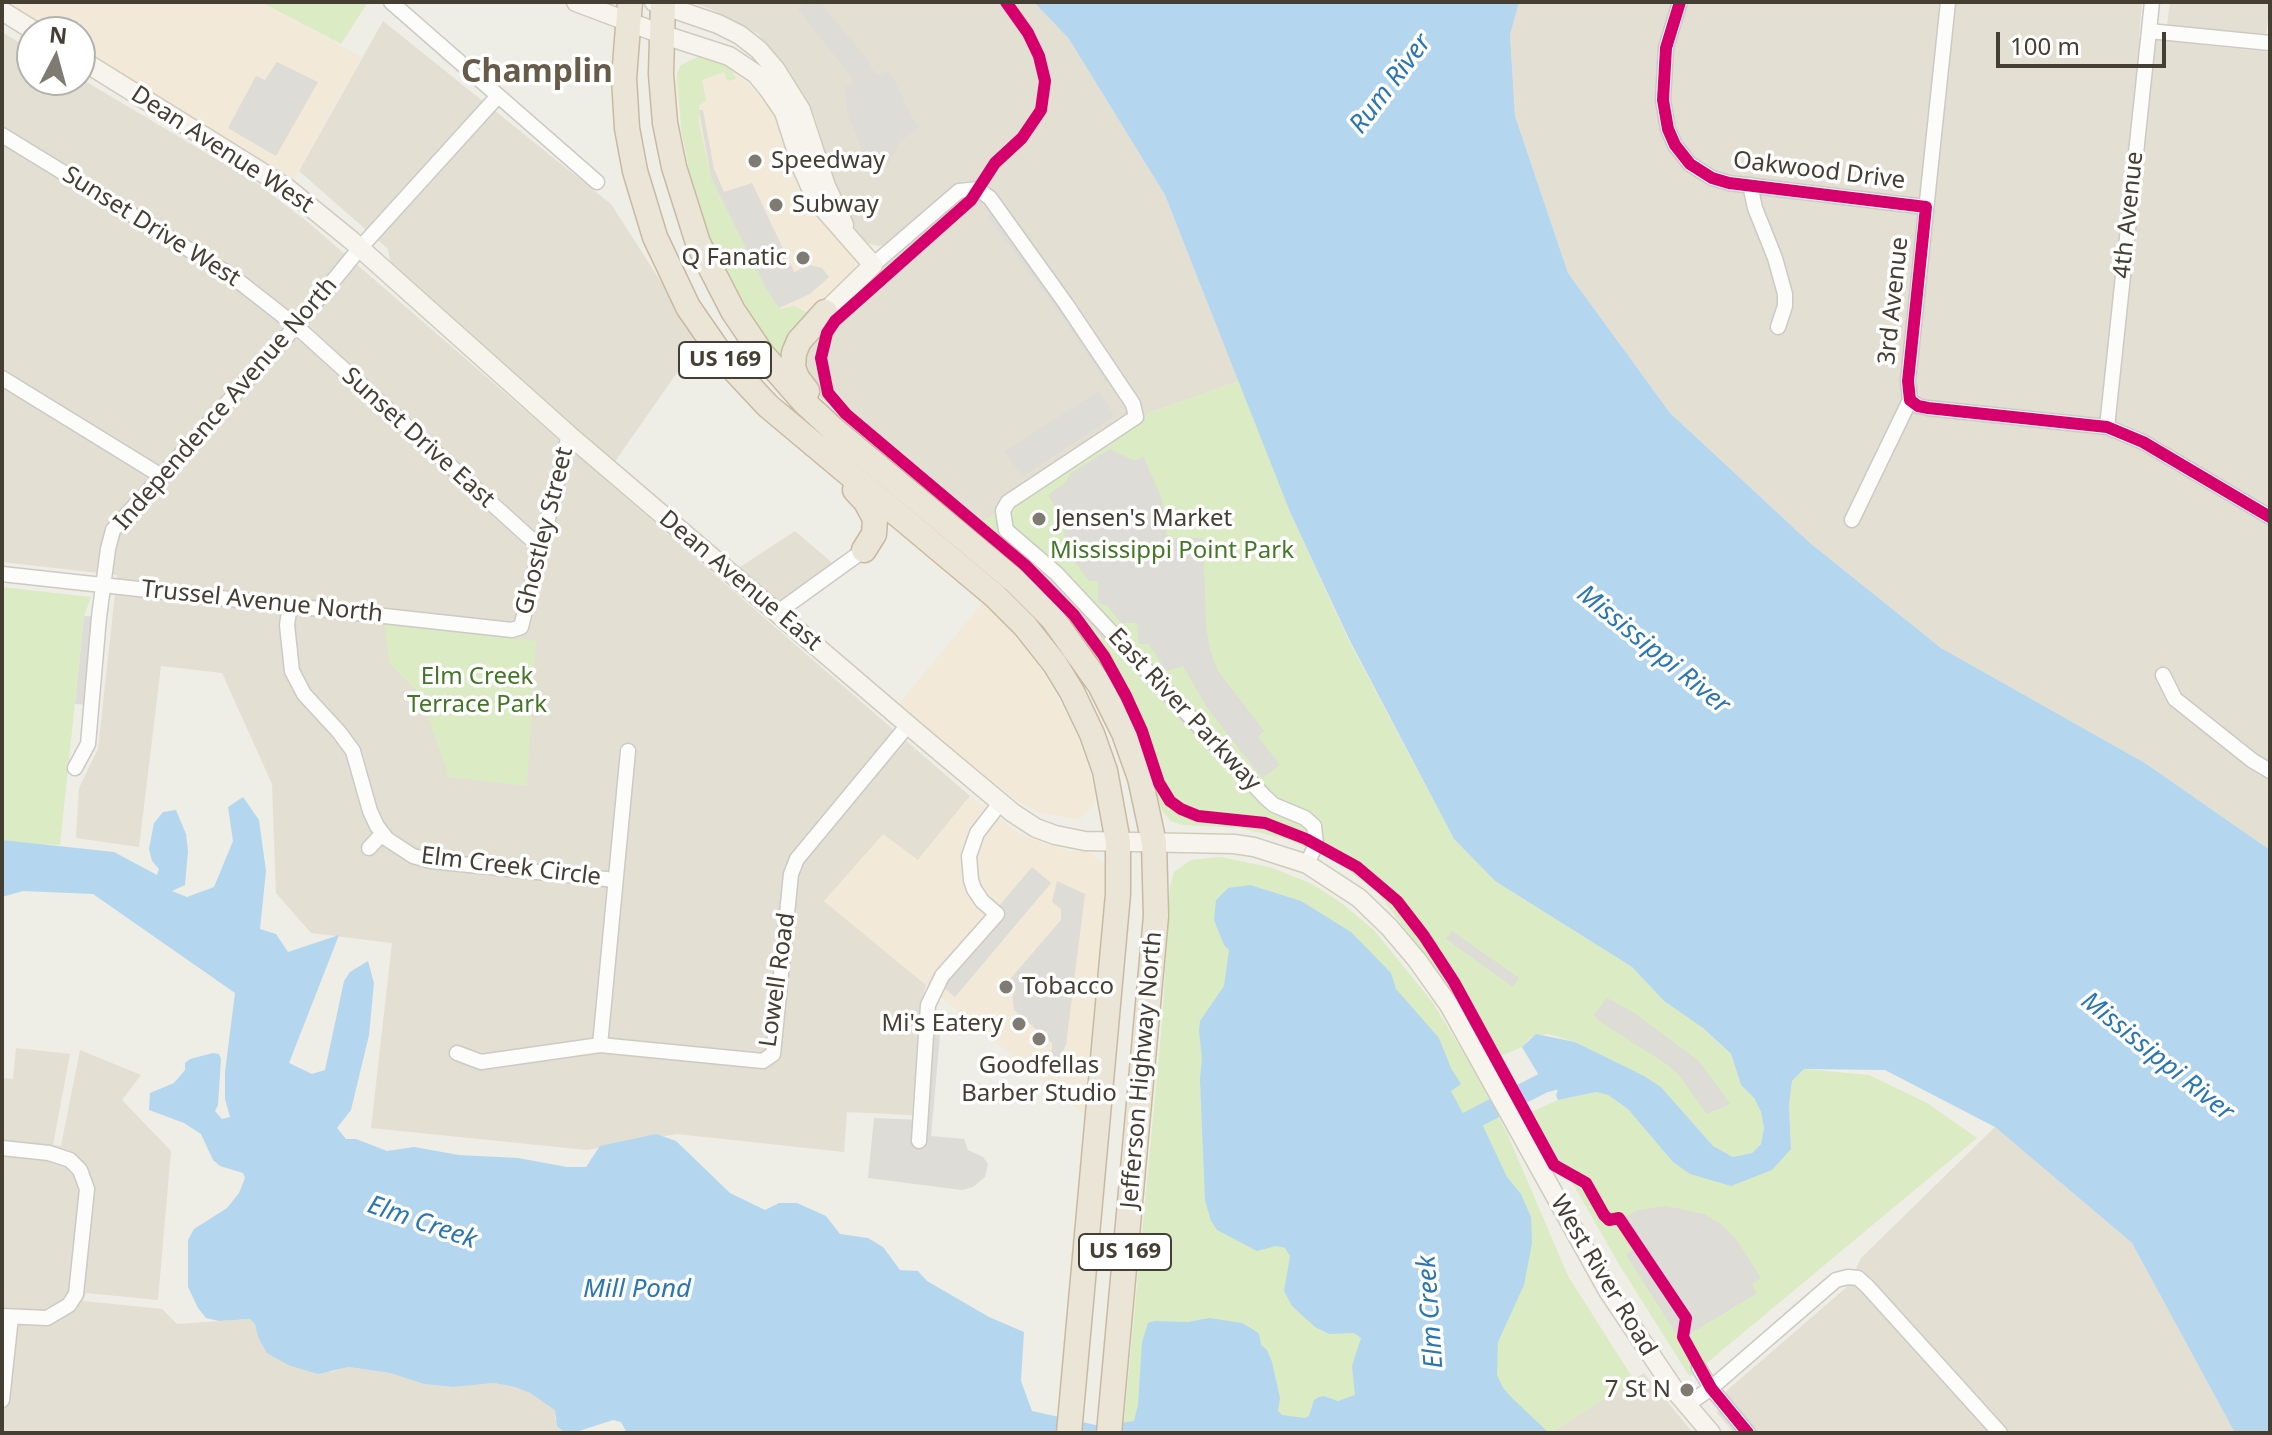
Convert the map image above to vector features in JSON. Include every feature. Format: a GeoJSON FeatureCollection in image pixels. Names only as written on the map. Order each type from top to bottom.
{"type":"FeatureCollection","features":[{"type":"Feature","properties":{"kind":"highway","name":"US 169"},"geometry":{"type":"LineString","coordinates":[[660,3],[662,100],[674,167],[698,243],[719,288],[747,334],[779,375],[833,429],[892,478]]}},
{"type":"Feature","properties":{"kind":"highway","name":"US 169"},"geometry":{"type":"LineString","coordinates":[[628,12],[624,78],[627,128],[640,192],[676,286],[724,359],[768,406],[995,596],[1040,645],[1072,692],[1092,734],[1109,788],[1118,842]]}},
{"type":"Feature","properties":{"kind":"highway"},"geometry":{"type":"LineString","coordinates":[[825,312],[796,346],[793,367],[797,378],[820,404],[876,453],[892,478]]}},
{"type":"Feature","properties":{"kind":"highway"},"geometry":{"type":"LineString","coordinates":[[768,406],[785,433],[866,502],[872,511],[875,527],[871,542],[864,550]]}},
{"type":"Feature","properties":{"kind":"highway","name":"Jefferson Highway North"},"geometry":{"type":"LineString","coordinates":[[892,478],[1015,581],[1072,642],[1114,710],[1132,753],[1146,804],[1154,843],[1154,936],[1110,1425]]}},
{"type":"Feature","properties":{"kind":"highway","name":"Jefferson Highway North"},"geometry":{"type":"LineString","coordinates":[[1070,1424],[1116,920],[1118,842]]}},
{"type":"Feature","properties":{"kind":"street"},"geometry":{"type":"LineString","coordinates":[[391,2],[597,182]]}},
{"type":"Feature","properties":{"kind":"street"},"geometry":{"type":"LineString","coordinates":[[576,2],[628,12],[661,34],[729,56],[756,74],[784,112],[805,176],[822,210],[849,235],[873,265],[825,312]]}},
{"type":"Feature","properties":{"kind":"street","name":"Oakwood Drive"},"geometry":{"type":"LineString","coordinates":[[1680,2],[1664,60],[1663,100],[1668,129],[1681,155],[1700,172],[1725,182],[1926,207]]}},
{"type":"Feature","properties":{"kind":"street","name":"3rd Avenue"},"geometry":{"type":"LineString","coordinates":[[1852,520],[1910,400],[1908,381],[1948,2]]}},
{"type":"Feature","properties":{"kind":"street","name":"4th Avenue"},"geometry":{"type":"LineString","coordinates":[[2107,427],[2152,2]]}},
{"type":"Feature","properties":{"kind":"street"},"geometry":{"type":"LineString","coordinates":[[660,3],[740,35],[776,70],[801,110],[826,186],[849,235]]}},
{"type":"Feature","properties":{"kind":"street"},"geometry":{"type":"LineString","coordinates":[[2149,31],[2270,43]]}},
{"type":"Feature","properties":{"kind":"street","name":"Dean Avenue West"},"geometry":{"type":"LineString","coordinates":[[96,69],[287,188],[360,248]]}},
{"type":"Feature","properties":{"kind":"street","name":"Independence Avenue North"},"geometry":{"type":"LineString","coordinates":[[75,768],[88,744],[103,585],[113,530],[498,96]]}},
{"type":"Feature","properties":{"kind":"street","name":"Sunset Drive West"},"geometry":{"type":"LineString","coordinates":[[2,135],[232,276],[296,326]]}},
{"type":"Feature","properties":{"kind":"street"},"geometry":{"type":"LineString","coordinates":[[1750,185],[1785,294],[1785,306],[1778,327]]}},
{"type":"Feature","properties":{"kind":"street","name":"East River Parkway"},"geometry":{"type":"LineString","coordinates":[[873,265],[959,191],[982,191],[990,198],[1066,304],[1136,410],[1133,421],[1008,502],[1003,511],[1006,530],[1057,574],[1263,795],[1274,805],[1309,821],[1317,834],[1307,864]]}},
{"type":"Feature","properties":{"kind":"street","name":"Dean Avenue East"},"geometry":{"type":"LineString","coordinates":[[360,248],[569,435],[1001,802],[1036,828],[1055,835],[1085,841],[1154,843]]}},
{"type":"Feature","properties":{"kind":"street","name":"Sunset Drive East"},"geometry":{"type":"LineString","coordinates":[[296,326],[542,549]]}},
{"type":"Feature","properties":{"kind":"street"},"geometry":{"type":"LineString","coordinates":[[2,378],[163,477]]}},
{"type":"Feature","properties":{"kind":"street"},"geometry":{"type":"LineString","coordinates":[[1910,400],[1928,408],[2107,427],[2143,442],[2270,517]]}},
{"type":"Feature","properties":{"kind":"street","name":"Ghostley Street"},"geometry":{"type":"LineString","coordinates":[[521,627],[569,435]]}},
{"type":"Feature","properties":{"kind":"street"},"geometry":{"type":"LineString","coordinates":[[778,612],[864,550]]}},
{"type":"Feature","properties":{"kind":"street","name":"Trussel Avenue North"},"geometry":{"type":"LineString","coordinates":[[2,574],[512,630],[521,627]]}},
{"type":"Feature","properties":{"kind":"street"},"geometry":{"type":"LineString","coordinates":[[290,605],[287,625],[292,671],[304,694],[353,751],[370,811],[382,834],[369,848]]}},
{"type":"Feature","properties":{"kind":"street"},"geometry":{"type":"LineString","coordinates":[[2163,675],[2175,699],[2270,771]]}},
{"type":"Feature","properties":{"kind":"street","name":"Lowell Road"},"geometry":{"type":"LineString","coordinates":[[457,1053],[481,1062],[600,1045],[763,1061],[773,1054],[791,874],[797,859],[908,725]]}},
{"type":"Feature","properties":{"kind":"street"},"geometry":{"type":"LineString","coordinates":[[600,1045],[628,751]]}},
{"type":"Feature","properties":{"kind":"street"},"geometry":{"type":"LineString","coordinates":[[919,1141],[928,1005],[942,976],[997,914],[974,889],[969,856],[977,833],[1001,802]]}},
{"type":"Feature","properties":{"kind":"street","name":"Elm Creek Circle"},"geometry":{"type":"LineString","coordinates":[[382,834],[413,856],[431,861],[615,880]]}},
{"type":"Feature","properties":{"kind":"street","name":"West River Road"},"geometry":{"type":"LineString","coordinates":[[1154,843],[1234,844],[1278,853],[1307,864],[1351,891],[1389,927],[1449,1005],[1608,1291],[1644,1348],[1711,1433]]}},
{"type":"Feature","properties":{"kind":"street"},"geometry":{"type":"LineString","coordinates":[[2,1148],[49,1153],[70,1160],[80,1170],[87,1189],[76,1294],[59,1313],[47,1318],[7,1317],[2,1400]]}},
{"type":"Feature","properties":{"kind":"street"},"geometry":{"type":"LineString","coordinates":[[1687,1405],[1711,1388],[1836,1280],[1848,1277],[1858,1278],[1867,1286],[2000,1433]]}},
{"type":"Feature","properties":{"kind":"street"},"geometry":{"type":"LineString","coordinates":[[1699,1368],[1711,1388],[1748,1433]]}},
{"type":"Feature","properties":{"kind":"shaded area"},"geometry":{"type":"Polygon","coordinates":[[[4,2],[261,2],[362,57],[294,179],[96,58],[96,16],[27,16],[4,2]]]}},
{"type":"Feature","properties":{"kind":"shaded area"},"geometry":{"type":"Polygon","coordinates":[[[689,2],[1034,2],[1069,39],[1165,195],[1239,381],[1149,413],[973,528],[807,386],[800,359],[826,316],[980,183],[965,181],[955,184],[885,245],[866,243],[841,210],[816,120],[783,64],[758,34],[711,9],[689,2]]]}},
{"type":"Feature","properties":{"kind":"shaded area"},"geometry":{"type":"Polygon","coordinates":[[[806,2],[819,2],[864,55],[876,75],[890,71],[913,120],[920,127],[899,142],[887,167],[879,172],[861,147],[848,115],[845,87],[853,84],[852,78],[798,9],[806,2]]]}},
{"type":"Feature","properties":{"kind":"shaded area"},"geometry":{"type":"Polygon","coordinates":[[[1519,2],[2142,2],[2139,38],[2270,52],[2270,850],[2145,763],[1941,648],[1810,543],[1670,413],[1568,273],[1515,116],[1510,35],[1519,2]]]}},
{"type":"Feature","properties":{"kind":"shaded area"},"geometry":{"type":"Polygon","coordinates":[[[2170,2],[2270,2],[2266,35],[2167,25],[2170,2]]]}},
{"type":"Feature","properties":{"kind":"shaded area"},"geometry":{"type":"Polygon","coordinates":[[[383,21],[611,204],[699,341],[614,463],[390,261],[388,249],[299,171],[383,21]]]}},
{"type":"Feature","properties":{"kind":"shaded area"},"geometry":{"type":"Polygon","coordinates":[[[2,32],[16,40],[16,96],[96,96],[96,88],[258,184],[309,223],[970,796],[918,860],[824,901],[926,985],[922,999],[912,1115],[847,1112],[844,1152],[677,1134],[587,1150],[371,1128],[392,943],[311,933],[276,893],[272,784],[222,673],[161,666],[139,847],[76,838],[79,788],[98,749],[117,575],[2,562],[2,32]]]}},
{"type":"Feature","properties":{"kind":"shaded area"},"geometry":{"type":"Polygon","coordinates":[[[692,58],[730,66],[768,104],[791,148],[792,173],[805,202],[856,258],[854,270],[813,316],[752,317],[712,244],[689,169],[676,86],[681,65],[692,58]]]}},
{"type":"Feature","properties":{"kind":"shaded area"},"geometry":{"type":"Polygon","coordinates":[[[277,62],[318,82],[276,156],[228,128],[256,76],[265,80],[277,62]]]}},
{"type":"Feature","properties":{"kind":"shaded area"},"geometry":{"type":"Polygon","coordinates":[[[699,110],[703,110],[714,169],[724,192],[752,183],[794,272],[810,265],[822,268],[829,277],[810,294],[779,308],[764,285],[711,177],[699,110]]]}},
{"type":"Feature","properties":{"kind":"shaded area"},"geometry":{"type":"Polygon","coordinates":[[[997,209],[1114,376],[1106,382],[1059,312],[987,216],[997,209]]]}},
{"type":"Feature","properties":{"kind":"shaded area"},"geometry":{"type":"Polygon","coordinates":[[[1099,391],[1114,416],[1023,476],[1004,452],[1099,391]]]}},
{"type":"Feature","properties":{"kind":"shaded area"},"geometry":{"type":"Polygon","coordinates":[[[1110,449],[1135,461],[1143,456],[1162,499],[1166,534],[1173,538],[1203,538],[1206,627],[1210,650],[1218,671],[1264,731],[1258,737],[1280,765],[1262,778],[1208,709],[1183,666],[1166,671],[1149,644],[1139,644],[1137,623],[1121,623],[1107,605],[1098,603],[1098,581],[1089,581],[1075,562],[1066,562],[1064,522],[1048,495],[1066,482],[1070,474],[1110,449]]]}},
{"type":"Feature","properties":{"kind":"shaded area"},"geometry":{"type":"Polygon","coordinates":[[[795,531],[836,566],[780,603],[737,569],[795,531]]]}},
{"type":"Feature","properties":{"kind":"shaded area"},"geometry":{"type":"Polygon","coordinates":[[[1035,554],[1230,760],[1224,766],[1029,560],[1035,554]]]}},
{"type":"Feature","properties":{"kind":"shaded area"},"geometry":{"type":"Polygon","coordinates":[[[984,601],[1005,619],[1028,647],[1070,720],[1095,794],[1094,804],[1084,816],[1077,819],[1040,813],[1015,799],[897,706],[984,601]]]}},
{"type":"Feature","properties":{"kind":"shaded area"},"geometry":{"type":"Polygon","coordinates":[[[84,616],[99,617],[92,705],[75,704],[84,616]]]}},
{"type":"Feature","properties":{"kind":"shaded area"},"geometry":{"type":"Polygon","coordinates":[[[970,796],[1017,832],[1044,844],[1070,851],[1087,851],[1104,864],[1109,876],[1087,1117],[824,901],[883,834],[918,860],[970,796]]]}},
{"type":"Feature","properties":{"kind":"shaded area"},"geometry":{"type":"Polygon","coordinates":[[[1032,867],[1051,883],[955,997],[936,981],[1032,867]]]}},
{"type":"Feature","properties":{"kind":"shaded area"},"geometry":{"type":"Polygon","coordinates":[[[1057,881],[1085,894],[1066,1045],[1055,1067],[1045,1058],[1052,1050],[1052,1043],[1014,1010],[1011,978],[1061,920],[1061,909],[1052,902],[1057,881]]]}},
{"type":"Feature","properties":{"kind":"shaded area"},"geometry":{"type":"Polygon","coordinates":[[[1452,931],[1519,978],[1513,987],[1446,939],[1452,931]]]}},
{"type":"Feature","properties":{"kind":"shaded area"},"geometry":{"type":"Polygon","coordinates":[[[1607,998],[1633,1012],[1699,1061],[1730,1104],[1707,1114],[1668,1065],[1599,1021],[1594,1015],[1607,998]]]}},
{"type":"Feature","properties":{"kind":"shaded area"},"geometry":{"type":"Polygon","coordinates":[[[927,1011],[942,1012],[931,1136],[964,1139],[968,1150],[983,1157],[988,1164],[985,1177],[973,1187],[962,1190],[868,1178],[874,1118],[920,1120],[927,1011]]]}},
{"type":"Feature","properties":{"kind":"shaded area"},"geometry":{"type":"Polygon","coordinates":[[[16,1048],[70,1054],[53,1145],[61,1146],[80,1050],[141,1075],[122,1100],[171,1151],[158,1300],[86,1293],[83,1301],[162,1309],[177,1324],[250,1319],[255,1324],[258,1337],[331,1372],[349,1367],[390,1373],[424,1384],[453,1387],[494,1383],[515,1387],[556,1410],[555,1419],[564,1432],[573,1433],[2,1433],[2,1078],[13,1079],[16,1048]]]}},
{"type":"Feature","properties":{"kind":"shaded area"},"geometry":{"type":"Polygon","coordinates":[[[1995,1127],[2132,1243],[2235,1433],[1734,1433],[1717,1413],[1725,1392],[1848,1286],[1861,1258],[1995,1127]]]}},
{"type":"Feature","properties":{"kind":"shaded area"},"geometry":{"type":"Polygon","coordinates":[[[1666,1206],[1704,1214],[1721,1224],[1736,1239],[1761,1278],[1752,1284],[1757,1293],[1690,1334],[1683,1327],[1676,1333],[1626,1255],[1634,1249],[1622,1229],[1627,1227],[1623,1218],[1639,1210],[1666,1206]]]}},
{"type":"Feature","properties":{"kind":"shaded area"},"geometry":{"type":"Polygon","coordinates":[[[1644,1373],[1693,1433],[1551,1433],[1644,1373]]]}},
{"type":"Feature","properties":{"kind":"green space"},"geometry":{"type":"Polygon","coordinates":[[[261,2],[368,2],[341,44],[261,2]]]}},
{"type":"Feature","properties":{"kind":"green space"},"geometry":{"type":"Polygon","coordinates":[[[701,56],[730,66],[736,79],[727,81],[724,72],[702,80],[706,100],[699,106],[699,123],[711,177],[764,285],[780,309],[794,306],[813,316],[782,358],[752,317],[712,244],[689,169],[681,128],[677,73],[681,65],[701,56]]]}},
{"type":"Feature","properties":{"kind":"green space","name":"Mississippi Point Park"},"geometry":{"type":"Polygon","coordinates":[[[1239,381],[1290,512],[1348,639],[1454,839],[1495,881],[1632,967],[1664,1001],[1702,1027],[1731,1055],[1741,1085],[1754,1098],[1761,1112],[1764,1128],[1761,1144],[1752,1153],[1733,1157],[1713,1146],[1661,1087],[1575,1042],[1548,1034],[1531,1037],[1522,1047],[1491,1060],[1444,980],[1378,893],[1335,860],[1286,839],[1240,828],[1183,825],[1171,821],[1163,812],[1130,723],[1106,672],[1058,607],[973,528],[1149,413],[1239,381]]]}},
{"type":"Feature","properties":{"kind":"green space"},"geometry":{"type":"Polygon","coordinates":[[[2,587],[91,597],[84,616],[60,845],[2,842],[2,587]]]}},
{"type":"Feature","properties":{"kind":"green space","name":"Elm Creek Terrace Park"},"geometry":{"type":"Polygon","coordinates":[[[385,624],[536,641],[527,786],[449,777],[420,695],[389,663],[385,624]]]}},
{"type":"Feature","properties":{"kind":"green space"},"geometry":{"type":"Polygon","coordinates":[[[1220,857],[1270,867],[1312,884],[1340,902],[1374,930],[1433,1003],[1507,1133],[1568,1276],[1634,1380],[1551,1433],[1123,1433],[1162,1023],[1170,887],[1174,872],[1191,860],[1220,857]]]}},
{"type":"Feature","properties":{"kind":"green space"},"geometry":{"type":"Polygon","coordinates":[[[1804,1069],[1869,1075],[1927,1103],[1977,1138],[1690,1377],[1620,1266],[1532,1112],[1558,1100],[1596,1092],[1608,1095],[1628,1109],[1690,1174],[1791,1149],[1789,1105],[1792,1081],[1804,1069]]]}},
{"type":"Feature","properties":{"kind":"water"},"geometry":{"type":"Polygon","coordinates":[[[1034,2],[1519,2],[1510,35],[1515,116],[1568,273],[1670,413],[1810,543],[1941,648],[2145,763],[2270,850],[2270,1433],[2235,1433],[2132,1243],[1995,1127],[1885,1070],[1804,1069],[1792,1081],[1789,1105],[1791,1149],[1772,1170],[1731,1186],[1690,1174],[1673,1162],[1628,1109],[1608,1095],[1596,1092],[1558,1100],[1558,1088],[1552,1086],[1547,1089],[1522,1047],[1536,1034],[1575,1042],[1644,1076],[1661,1087],[1713,1146],[1733,1157],[1752,1153],[1761,1144],[1764,1128],[1761,1112],[1754,1098],[1741,1085],[1731,1054],[1703,1028],[1664,1001],[1632,967],[1495,881],[1454,839],[1349,639],[1290,512],[1165,195],[1069,39],[1034,2]]]}},
{"type":"Feature","properties":{"kind":"water","name":"Mill Pond"},"geometry":{"type":"Polygon","coordinates":[[[243,797],[259,820],[266,871],[260,929],[276,934],[288,952],[339,935],[289,1063],[312,1074],[325,1070],[344,981],[350,972],[368,961],[374,983],[369,1035],[351,1110],[337,1128],[346,1139],[356,1139],[387,1151],[414,1147],[459,1155],[518,1158],[567,1167],[586,1167],[600,1146],[656,1134],[676,1141],[730,1193],[765,1210],[779,1203],[797,1203],[826,1216],[840,1234],[868,1238],[883,1247],[900,1270],[918,1271],[927,1281],[989,1317],[1024,1332],[1021,1381],[1032,1411],[1100,1426],[1134,1421],[1142,1342],[1148,1323],[1155,1321],[1188,1322],[1209,1318],[1242,1323],[1254,1330],[1272,1362],[1280,1398],[1278,1411],[1282,1415],[1305,1418],[1309,1416],[1314,1400],[1319,1397],[1338,1401],[1355,1395],[1352,1366],[1361,1338],[1354,1333],[1329,1334],[1315,1327],[1292,1306],[1284,1291],[1290,1256],[1285,1248],[1276,1246],[1257,1251],[1217,1230],[1205,1200],[1199,1031],[1200,1021],[1224,986],[1229,950],[1214,920],[1216,900],[1228,888],[1250,885],[1301,901],[1351,932],[1391,973],[1396,989],[1439,1038],[1461,1084],[1451,1091],[1471,1129],[1482,1124],[1507,1177],[1521,1194],[1531,1217],[1532,1243],[1524,1285],[1498,1342],[1497,1375],[1503,1388],[1549,1433],[627,1433],[621,1422],[613,1420],[573,1433],[564,1432],[557,1426],[555,1410],[515,1387],[494,1383],[453,1387],[424,1384],[390,1373],[349,1367],[318,1374],[288,1365],[267,1353],[250,1319],[219,1321],[206,1318],[188,1287],[188,1240],[194,1229],[227,1208],[239,1193],[245,1178],[243,1173],[220,1166],[213,1160],[201,1134],[184,1123],[149,1110],[150,1093],[174,1083],[190,1059],[213,1053],[219,1054],[221,1059],[215,1111],[222,1119],[230,1117],[225,1099],[225,1072],[235,993],[93,894],[23,891],[2,897],[2,840],[114,852],[157,875],[159,869],[152,861],[149,849],[154,823],[163,812],[176,810],[186,834],[188,851],[185,885],[172,891],[187,897],[214,887],[233,841],[228,807],[243,797]]]}},
{"type":"Feature","properties":{"kind":"waterway","name":"Elm Creek"},"geometry":{"type":"LineString","coordinates":[[1448,1137],[1454,1129],[1543,1083],[1569,1076]]}},
{"type":"Feature","properties":{"kind":"cycle path"},"geometry":{"type":"LineString","coordinates":[[1006,2],[1028,33],[1039,56],[1045,81],[1041,110],[1022,138],[995,163],[971,200],[835,321],[827,333],[821,358],[828,393],[846,414],[1025,565],[1074,615],[1104,656],[1126,696],[1142,731],[1159,783],[1170,801],[1198,816],[1265,823],[1306,839],[1357,867],[1397,901],[1454,982],[1554,1165],[1586,1183],[1609,1220],[1619,1218],[1686,1318],[1683,1337],[1711,1388],[1748,1433]]}},
{"type":"Feature","properties":{"kind":"cycle path"},"geometry":{"type":"LineString","coordinates":[[1680,2],[1666,48],[1663,100],[1668,129],[1675,145],[1690,164],[1712,178],[1729,183],[1926,207],[1908,381],[1910,400],[1928,408],[2107,427],[2143,442],[2270,517]]}},
{"type":"Feature","properties":{"kind":"place","name":"Speedway"},"geometry":{"type":"Point","coordinates":[755,161]}},
{"type":"Feature","properties":{"kind":"place","name":"Subway"},"geometry":{"type":"Point","coordinates":[776,205]}},
{"type":"Feature","properties":{"kind":"place","name":"Q Fanatic"},"geometry":{"type":"Point","coordinates":[803,258]}},
{"type":"Feature","properties":{"kind":"place","name":"Jensen's Market"},"geometry":{"type":"Point","coordinates":[1039,519]}},
{"type":"Feature","properties":{"kind":"place","name":"Tobacco"},"geometry":{"type":"Point","coordinates":[1006,987]}},
{"type":"Feature","properties":{"kind":"place","name":"Mi's Eatery"},"geometry":{"type":"Point","coordinates":[1019,1024]}},
{"type":"Feature","properties":{"kind":"place","name":"Goodfellas Barber Studio"},"geometry":{"type":"Point","coordinates":[1039,1039]}},
{"type":"Feature","properties":{"kind":"place","name":"7 St N"},"geometry":{"type":"Point","coordinates":[1687,1390]}},
{"type":"Feature","properties":{"kind":"district","name":"Champlin"},"geometry":{"type":"Point","coordinates":[537,73]}},
{"type":"Feature","properties":{"kind":"water label","name":"Rum River"},"geometry":{"type":"Point","coordinates":[1391,84]}},
{"type":"Feature","properties":{"kind":"water label","name":"Mississippi River"},"geometry":{"type":"Point","coordinates":[1653,650]}},
{"type":"Feature","properties":{"kind":"water label","name":"Mississippi River"},"geometry":{"type":"Point","coordinates":[2157,1057]}}]}
